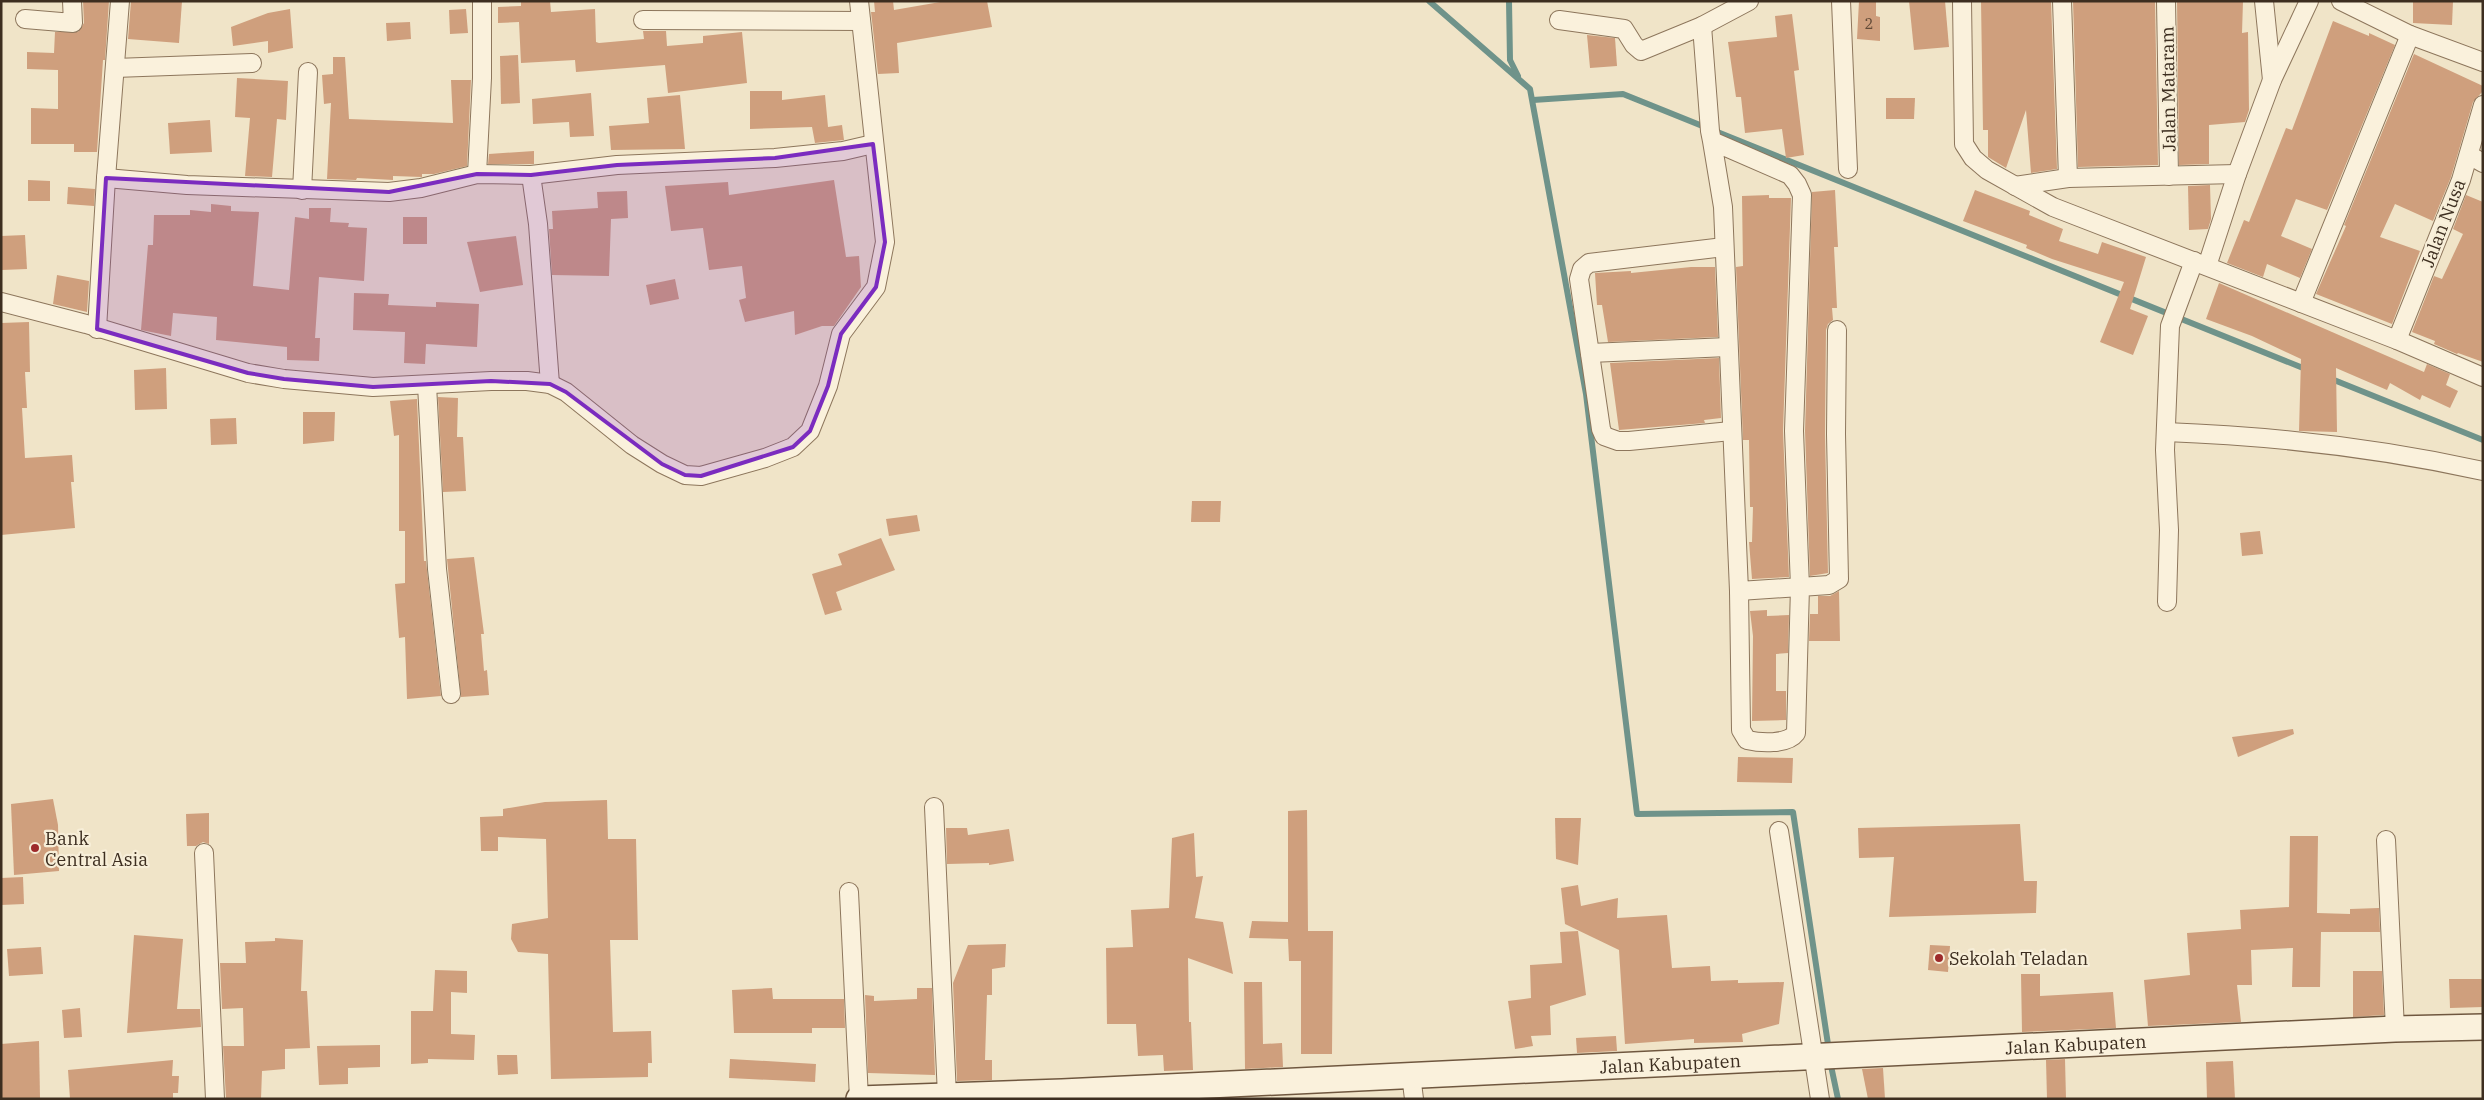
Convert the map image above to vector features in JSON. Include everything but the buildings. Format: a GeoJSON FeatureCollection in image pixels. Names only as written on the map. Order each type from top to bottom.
{"type":"FeatureCollection","features":[{"type":"Feature","properties":{"kind":"main road","name":"Jalan Kabupaten"},"geometry":{"type":"LineString","coordinates":[[859,1099],[1412,1087],[1823,1057],[2395,1029],[2483,1027]]}},
{"type":"Feature","properties":{"kind":"street"},"geometry":{"type":"LineString","coordinates":[[25,19],[73,23],[72,1]]}},
{"type":"Feature","properties":{"kind":"street"},"geometry":{"type":"LineString","coordinates":[[97,329],[106,178],[120,1]]}},
{"type":"Feature","properties":{"kind":"street"},"geometry":{"type":"LineString","coordinates":[[477,174],[482,78],[482,1]]}},
{"type":"Feature","properties":{"kind":"street"},"geometry":{"type":"LineString","coordinates":[[1,302],[86,324],[97,329],[248,373],[284,379],[373,387],[500,381],[527,381],[550,384],[566,392],[632,445],[662,464],[685,475],[701,476],[793,447],[810,432],[828,386],[841,334],[876,287],[885,242],[859,1]]}},
{"type":"Feature","properties":{"kind":"street"},"geometry":{"type":"LineString","coordinates":[[1559,20],[1624,29],[1634,45],[1642,51],[1702,26],[1749,1]]}},
{"type":"Feature","properties":{"kind":"street"},"geometry":{"type":"LineString","coordinates":[[1841,1],[1848,170]]}},
{"type":"Feature","properties":{"kind":"street"},"geometry":{"type":"LineString","coordinates":[[1962,1],[1964,144],[1973,158],[1988,170],[2053,207],[2397,340],[2483,377]]}},
{"type":"Feature","properties":{"kind":"street"},"geometry":{"type":"LineString","coordinates":[[2062,1],[2068,178]]}},
{"type":"Feature","properties":{"kind":"street","name":"Jalan Mataram"},"geometry":{"type":"LineString","coordinates":[[2166,1],[2169,176]]}},
{"type":"Feature","properties":{"kind":"street"},"geometry":{"type":"LineString","coordinates":[[2264,1],[2272,80]]}},
{"type":"Feature","properties":{"kind":"street"},"geometry":{"type":"LineString","coordinates":[[2167,602],[2169,530],[2166,432],[2173,320],[2200,263],[2237,174],[2272,80],[2309,1]]}},
{"type":"Feature","properties":{"kind":"street"},"geometry":{"type":"LineString","coordinates":[[2341,1],[2410,35],[2483,62]]}},
{"type":"Feature","properties":{"kind":"street"},"geometry":{"type":"LineString","coordinates":[[643,20],[861,21]]}},
{"type":"Feature","properties":{"kind":"street"},"geometry":{"type":"LineString","coordinates":[[1702,26],[1708,112],[1711,136],[1723,207],[1738,591],[1741,730],[1747,740],[1785,741],[1792,738],[1796,733],[1800,587],[1794,431],[1802,195],[1790,175],[1711,136]]}},
{"type":"Feature","properties":{"kind":"street"},"geometry":{"type":"LineString","coordinates":[[2301,303],[2410,35]]}},
{"type":"Feature","properties":{"kind":"street"},"geometry":{"type":"LineString","coordinates":[[116,68],[252,63]]}},
{"type":"Feature","properties":{"kind":"street"},"geometry":{"type":"LineString","coordinates":[[302,190],[308,72]]}},
{"type":"Feature","properties":{"kind":"street","name":"Jalan Nusa"},"geometry":{"type":"LineString","coordinates":[[2397,340],[2476,159],[2483,104]]}},
{"type":"Feature","properties":{"kind":"street"},"geometry":{"type":"LineString","coordinates":[[106,178],[187,185],[389,192],[421,188],[477,174],[531,175],[617,165],[775,158],[843,151],[873,144]]}},
{"type":"Feature","properties":{"kind":"street"},"geometry":{"type":"LineString","coordinates":[[2015,186],[2068,178],[2237,174]]}},
{"type":"Feature","properties":{"kind":"street"},"geometry":{"type":"LineString","coordinates":[[531,175],[538,224],[550,384]]}},
{"type":"Feature","properties":{"kind":"street"},"geometry":{"type":"LineString","coordinates":[[1724,246],[1589,263],[1582,269],[1579,279],[1601,429],[1604,436],[1618,441],[1629,441],[1731,431]]}},
{"type":"Feature","properties":{"kind":"street"},"geometry":{"type":"LineString","coordinates":[[1738,591],[1829,585],[1839,579],[1836,434],[1837,330]]}},
{"type":"Feature","properties":{"kind":"street"},"geometry":{"type":"LineString","coordinates":[[1590,353],[1728,347]]}},
{"type":"Feature","properties":{"kind":"street"},"geometry":{"type":"LineString","coordinates":[[427,385],[437,569],[451,694]]}},
{"type":"Feature","properties":{"kind":"street"},"geometry":{"type":"LineString","coordinates":[[2166,432],[2295,442],[2412,456],[2483,472]]}},
{"type":"Feature","properties":{"kind":"street"},"geometry":{"type":"LineString","coordinates":[[934,807],[947,1096]]}},
{"type":"Feature","properties":{"kind":"street"},"geometry":{"type":"LineString","coordinates":[[1779,830],[1823,1057],[1820,1099]]}},
{"type":"Feature","properties":{"kind":"street"},"geometry":{"type":"LineString","coordinates":[[2386,840],[2395,1029]]}},
{"type":"Feature","properties":{"kind":"street"},"geometry":{"type":"LineString","coordinates":[[204,853],[215,1099]]}},
{"type":"Feature","properties":{"kind":"street"},"geometry":{"type":"LineString","coordinates":[[849,892],[859,1099]]}},
{"type":"Feature","properties":{"kind":"highlighted area"},"geometry":{"type":"Polygon","coordinates":[[[873,144],[885,242],[876,287],[841,334],[828,386],[810,431],[793,447],[701,476],[685,475],[662,464],[566,392],[550,384],[491,381],[373,387],[284,379],[248,373],[97,329],[106,178],[389,192],[477,174],[531,175],[617,165],[775,158],[873,144]]]}},
{"type":"Feature","properties":{"kind":"waterway"},"geometry":{"type":"LineString","coordinates":[[1429,1],[1530,89],[1586,394],[1637,814],[1793,812],[1829,1051]]}},
{"type":"Feature","properties":{"kind":"waterway"},"geometry":{"type":"LineString","coordinates":[[1509,1],[1510,60],[1518,76]]}},
{"type":"Feature","properties":{"kind":"waterway"},"geometry":{"type":"LineString","coordinates":[[1533,100],[1623,94],[2308,370]]}},
{"type":"Feature","properties":{"kind":"waterway"},"geometry":{"type":"LineString","coordinates":[[2329,378],[2483,440]]}},
{"type":"Feature","properties":{"kind":"waterway"},"geometry":{"type":"LineString","coordinates":[[1830,1061],[1838,1099]]}},
{"type":"Feature","properties":{"kind":"place","name":"Bank Central Asia"},"geometry":{"type":"Point","coordinates":[35,848]}},
{"type":"Feature","properties":{"kind":"place","name":"Sekolah Teladan"},"geometry":{"type":"Point","coordinates":[1939,958]}}]}
